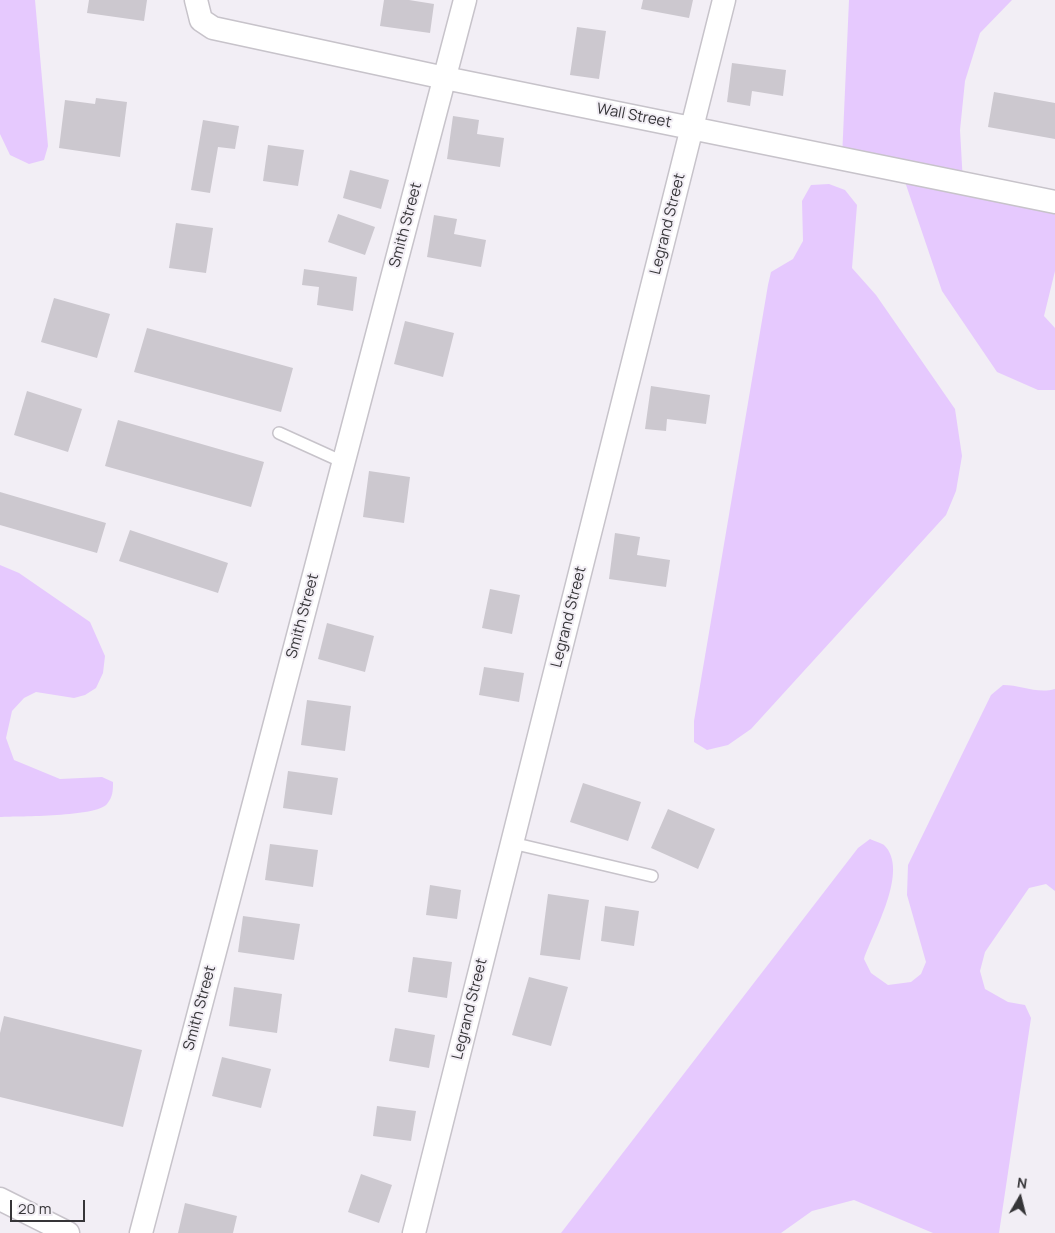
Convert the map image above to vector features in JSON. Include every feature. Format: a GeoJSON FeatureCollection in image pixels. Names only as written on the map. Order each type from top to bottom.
{"type":"FeatureCollection","features":[{"type":"Feature","properties":{"kind":"street","name":"Wall Street"},"geometry":{"type":"LineString","coordinates":[[196,0],[201,20],[213,28],[445,78],[1055,202]]}},
{"type":"Feature","properties":{"kind":"street","name":"Smith Street"},"geometry":{"type":"LineString","coordinates":[[141,1233],[465,0]]}},
{"type":"Feature","properties":{"kind":"street","name":"Legrand Street"},"geometry":{"type":"LineString","coordinates":[[414,1233],[724,0]]}},
{"type":"Feature","properties":{"kind":"street"},"geometry":{"type":"LineString","coordinates":[[0,1199],[68,1233]]}},
{"type":"Feature","properties":{"kind":"lane"},"geometry":{"type":"LineString","coordinates":[[279,433],[343,462]]}},
{"type":"Feature","properties":{"kind":"lane"},"geometry":{"type":"LineString","coordinates":[[512,843],[652,876]]}},
{"type":"Feature","properties":{"kind":"shaded area"},"geometry":{"type":"Polygon","coordinates":[[[0,0],[35,0],[48,146],[44,160],[29,164],[10,155],[0,134],[0,0]]]}},
{"type":"Feature","properties":{"kind":"shaded area"},"geometry":{"type":"Polygon","coordinates":[[[849,0],[1012,0],[980,33],[965,81],[960,130],[963,183],[1055,202],[1055,271],[1044,316],[1055,328],[1055,390],[1038,390],[997,372],[942,291],[901,170],[842,158],[849,0]]]}},
{"type":"Feature","properties":{"kind":"shaded area"},"geometry":{"type":"Polygon","coordinates":[[[829,184],[845,190],[857,205],[852,268],[876,295],[955,409],[962,456],[956,491],[946,515],[751,729],[728,745],[707,750],[694,742],[694,721],[768,285],[771,272],[793,259],[803,241],[802,201],[811,185],[829,184]]]}},
{"type":"Feature","properties":{"kind":"shaded area"},"geometry":{"type":"Polygon","coordinates":[[[0,565],[19,573],[90,622],[105,656],[103,673],[96,688],[85,695],[74,698],[36,692],[24,698],[12,711],[6,738],[14,760],[60,779],[102,777],[113,782],[113,791],[110,799],[107,804],[100,808],[74,814],[0,817],[0,565]]]}},
{"type":"Feature","properties":{"kind":"shaded area"},"geometry":{"type":"Polygon","coordinates":[[[1003,685],[1035,690],[1055,689],[1055,891],[1046,884],[1029,888],[985,952],[980,971],[985,989],[1008,1002],[1025,1005],[1031,1018],[999,1233],[933,1233],[854,1200],[812,1211],[781,1233],[561,1233],[858,848],[870,839],[884,845],[891,856],[893,870],[887,901],[864,959],[871,973],[888,985],[911,982],[921,974],[926,962],[907,895],[908,865],[991,695],[1003,685]]]}},
{"type":"Feature","properties":{"kind":"building"},"geometry":{"type":"Polygon","coordinates":[[[89,0],[147,0],[144,21],[87,13],[89,0]]]}},
{"type":"Feature","properties":{"kind":"building"},"geometry":{"type":"Polygon","coordinates":[[[384,0],[409,0],[434,4],[430,33],[380,26],[384,0]]]}},
{"type":"Feature","properties":{"kind":"building"},"geometry":{"type":"Polygon","coordinates":[[[643,0],[693,0],[689,18],[641,9],[643,0]]]}},
{"type":"Feature","properties":{"kind":"building"},"geometry":{"type":"Polygon","coordinates":[[[577,27],[606,31],[599,79],[570,75],[577,27]]]}},
{"type":"Feature","properties":{"kind":"building"},"geometry":{"type":"Polygon","coordinates":[[[732,63],[786,70],[783,96],[752,91],[750,106],[727,102],[732,63]]]}},
{"type":"Feature","properties":{"kind":"building"},"geometry":{"type":"Polygon","coordinates":[[[994,92],[1055,103],[1055,139],[988,127],[994,92]]]}},
{"type":"Feature","properties":{"kind":"building"},"geometry":{"type":"Polygon","coordinates":[[[96,98],[127,102],[120,157],[59,148],[65,100],[95,104],[96,98]]]}},
{"type":"Feature","properties":{"kind":"building"},"geometry":{"type":"Polygon","coordinates":[[[453,116],[479,120],[477,134],[504,138],[500,167],[447,159],[453,116]]]}},
{"type":"Feature","properties":{"kind":"building"},"geometry":{"type":"Polygon","coordinates":[[[203,120],[239,126],[235,149],[218,147],[210,193],[191,190],[203,120]]]}},
{"type":"Feature","properties":{"kind":"building"},"geometry":{"type":"Polygon","coordinates":[[[268,145],[304,150],[298,186],[263,181],[268,145]]]}},
{"type":"Feature","properties":{"kind":"building"},"geometry":{"type":"Polygon","coordinates":[[[350,170],[389,180],[381,209],[343,198],[350,170]]]}},
{"type":"Feature","properties":{"kind":"building"},"geometry":{"type":"Polygon","coordinates":[[[338,214],[375,227],[365,255],[328,242],[338,214]]]}},
{"type":"Feature","properties":{"kind":"building"},"geometry":{"type":"Polygon","coordinates":[[[434,215],[457,219],[454,234],[486,240],[481,267],[427,257],[434,215]]]}},
{"type":"Feature","properties":{"kind":"building"},"geometry":{"type":"Polygon","coordinates":[[[176,223],[213,228],[206,273],[169,268],[176,223]]]}},
{"type":"Feature","properties":{"kind":"building"},"geometry":{"type":"Polygon","coordinates":[[[304,269],[357,277],[353,311],[317,305],[319,287],[302,285],[304,269]]]}},
{"type":"Feature","properties":{"kind":"building"},"geometry":{"type":"Polygon","coordinates":[[[54,298],[110,314],[97,358],[41,342],[54,298]]]}},
{"type":"Feature","properties":{"kind":"building"},"geometry":{"type":"Polygon","coordinates":[[[405,321],[454,333],[443,377],[394,364],[405,321]]]}},
{"type":"Feature","properties":{"kind":"building"},"geometry":{"type":"Polygon","coordinates":[[[147,328],[293,368],[281,412],[134,372],[147,328]]]}},
{"type":"Feature","properties":{"kind":"building"},"geometry":{"type":"Polygon","coordinates":[[[651,386],[710,395],[706,424],[667,419],[666,431],[645,429],[651,386]]]}},
{"type":"Feature","properties":{"kind":"building"},"geometry":{"type":"Polygon","coordinates":[[[27,391],[82,409],[68,452],[14,435],[27,391]]]}},
{"type":"Feature","properties":{"kind":"building"},"geometry":{"type":"Polygon","coordinates":[[[118,420],[264,462],[251,507],[105,466],[118,420]]]}},
{"type":"Feature","properties":{"kind":"building"},"geometry":{"type":"Polygon","coordinates":[[[369,471],[410,477],[404,523],[363,517],[369,471]]]}},
{"type":"Feature","properties":{"kind":"building"},"geometry":{"type":"Polygon","coordinates":[[[0,492],[106,523],[97,553],[0,525],[0,492]]]}},
{"type":"Feature","properties":{"kind":"building"},"geometry":{"type":"Polygon","coordinates":[[[130,530],[228,563],[218,593],[119,561],[130,530]]]}},
{"type":"Feature","properties":{"kind":"building"},"geometry":{"type":"Polygon","coordinates":[[[615,533],[640,537],[637,555],[670,560],[666,587],[609,579],[615,533]]]}},
{"type":"Feature","properties":{"kind":"building"},"geometry":{"type":"Polygon","coordinates":[[[490,589],[520,595],[512,634],[482,628],[490,589]]]}},
{"type":"Feature","properties":{"kind":"building"},"geometry":{"type":"Polygon","coordinates":[[[327,623],[374,636],[365,672],[318,659],[327,623]]]}},
{"type":"Feature","properties":{"kind":"building"},"geometry":{"type":"Polygon","coordinates":[[[484,667],[524,673],[519,702],[479,695],[484,667]]]}},
{"type":"Feature","properties":{"kind":"building"},"geometry":{"type":"Polygon","coordinates":[[[307,700],[351,706],[345,751],[301,745],[307,700]]]}},
{"type":"Feature","properties":{"kind":"building"},"geometry":{"type":"Polygon","coordinates":[[[288,771],[338,778],[332,815],[283,808],[288,771]]]}},
{"type":"Feature","properties":{"kind":"building"},"geometry":{"type":"Polygon","coordinates":[[[583,783],[641,802],[628,841],[570,822],[583,783]]]}},
{"type":"Feature","properties":{"kind":"building"},"geometry":{"type":"Polygon","coordinates":[[[668,809],[715,829],[698,869],[651,848],[668,809]]]}},
{"type":"Feature","properties":{"kind":"building"},"geometry":{"type":"Polygon","coordinates":[[[270,844],[318,850],[313,887],[265,880],[270,844]]]}},
{"type":"Feature","properties":{"kind":"building"},"geometry":{"type":"Polygon","coordinates":[[[430,885],[461,890],[457,919],[426,915],[430,885]]]}},
{"type":"Feature","properties":{"kind":"building"},"geometry":{"type":"Polygon","coordinates":[[[548,894],[589,900],[580,960],[540,955],[548,894]]]}},
{"type":"Feature","properties":{"kind":"building"},"geometry":{"type":"Polygon","coordinates":[[[605,906],[639,911],[634,946],[601,941],[605,906]]]}},
{"type":"Feature","properties":{"kind":"building"},"geometry":{"type":"Polygon","coordinates":[[[243,916],[300,924],[294,960],[238,952],[243,916]]]}},
{"type":"Feature","properties":{"kind":"building"},"geometry":{"type":"Polygon","coordinates":[[[413,957],[452,962],[447,998],[408,992],[413,957]]]}},
{"type":"Feature","properties":{"kind":"building"},"geometry":{"type":"Polygon","coordinates":[[[529,977],[568,987],[551,1046],[512,1035],[529,977]]]}},
{"type":"Feature","properties":{"kind":"building"},"geometry":{"type":"Polygon","coordinates":[[[234,987],[282,994],[277,1033],[229,1026],[234,987]]]}},
{"type":"Feature","properties":{"kind":"building"},"geometry":{"type":"Polygon","coordinates":[[[4,1016],[142,1050],[123,1127],[0,1097],[0,1033],[4,1016]]]}},
{"type":"Feature","properties":{"kind":"building"},"geometry":{"type":"Polygon","coordinates":[[[395,1028],[435,1035],[429,1068],[389,1061],[395,1028]]]}},
{"type":"Feature","properties":{"kind":"building"},"geometry":{"type":"Polygon","coordinates":[[[222,1057],[271,1069],[261,1108],[212,1096],[222,1057]]]}},
{"type":"Feature","properties":{"kind":"building"},"geometry":{"type":"Polygon","coordinates":[[[377,1106],[416,1111],[411,1141],[373,1136],[377,1106]]]}},
{"type":"Feature","properties":{"kind":"building"},"geometry":{"type":"Polygon","coordinates":[[[361,1174],[392,1185],[379,1223],[348,1212],[361,1174]]]}},
{"type":"Feature","properties":{"kind":"building"},"geometry":{"type":"Polygon","coordinates":[[[185,1203],[237,1216],[233,1233],[178,1233],[185,1203]]]}}]}
